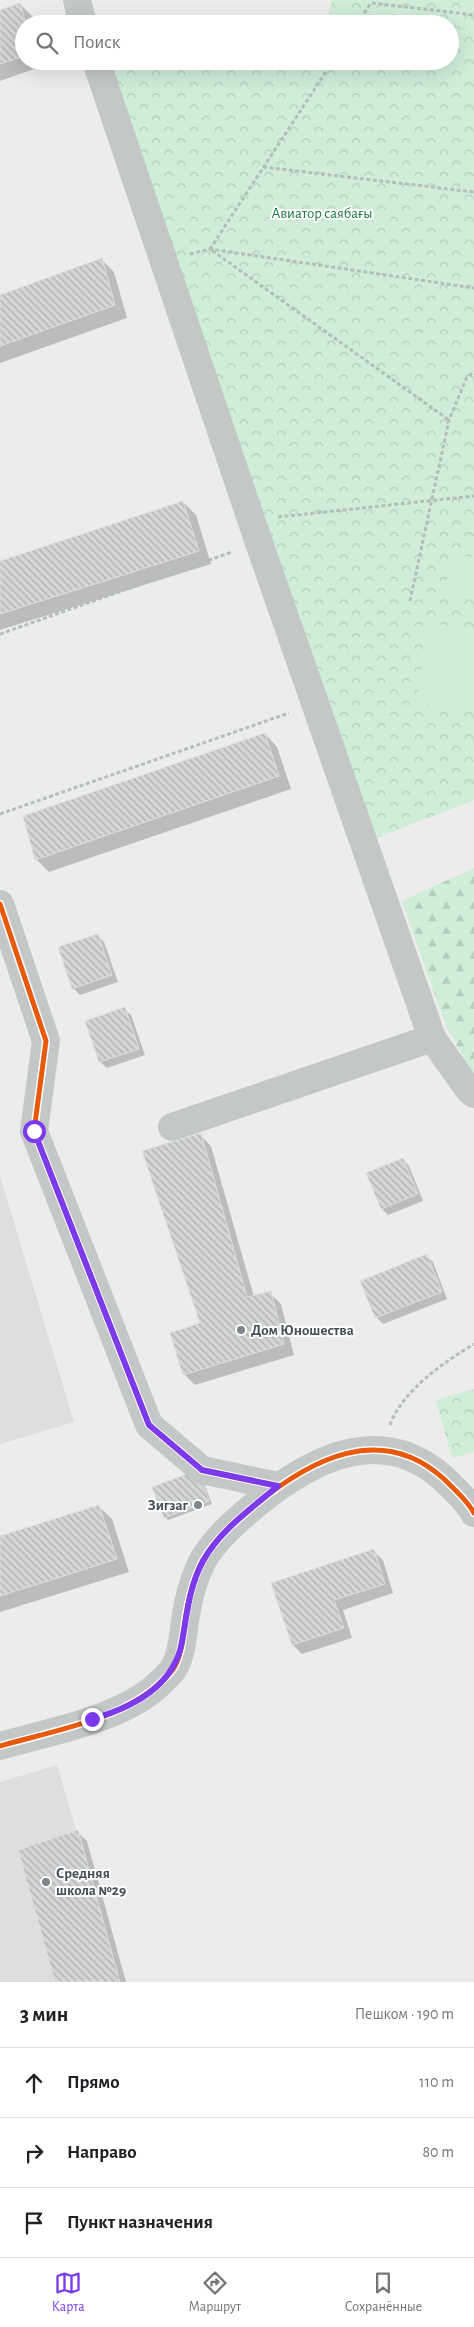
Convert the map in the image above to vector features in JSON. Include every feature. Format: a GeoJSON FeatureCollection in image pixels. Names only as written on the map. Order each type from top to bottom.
{"type":"FeatureCollection","features":[{"type":"Feature","properties":{"kind":"street"},"geometry":{"type":"LineString","coordinates":[[77,0],[81,15]]}},
{"type":"Feature","properties":{"kind":"street"},"geometry":{"type":"LineString","coordinates":[[99,70],[255,532],[432,1038],[469,1090],[474,1094]]}},
{"type":"Feature","properties":{"kind":"street"},"geometry":{"type":"LineString","coordinates":[[0,904],[46,1041],[34,1131],[149,1425],[202,1470],[278,1486]]}},
{"type":"Feature","properties":{"kind":"street"},"geometry":{"type":"LineString","coordinates":[[172,1127],[432,1038]]}},
{"type":"Feature","properties":{"kind":"street"},"geometry":{"type":"LineString","coordinates":[[0,1746],[120,1711],[143,1698],[163,1681],[176,1666],[190,1594],[203,1561],[223,1534],[278,1486],[302,1470],[329,1459],[356,1452],[382,1450],[404,1453],[429,1465],[452,1487],[474,1513]]}},
{"type":"Feature","properties":{"kind":"path"},"geometry":{"type":"LineString","coordinates":[[363,15],[371,3],[474,15]]}},
{"type":"Feature","properties":{"kind":"path"},"geometry":{"type":"LineString","coordinates":[[210,250],[327,70]]}},
{"type":"Feature","properties":{"kind":"path"},"geometry":{"type":"LineString","coordinates":[[263,167],[474,192]]}},
{"type":"Feature","properties":{"kind":"path"},"geometry":{"type":"LineString","coordinates":[[210,250],[448,420]]}},
{"type":"Feature","properties":{"kind":"path"},"geometry":{"type":"LineString","coordinates":[[163,260],[210,250],[474,288]]}},
{"type":"Feature","properties":{"kind":"path"},"geometry":{"type":"LineString","coordinates":[[410,601],[448,420],[466,379],[474,371]]}},
{"type":"Feature","properties":{"kind":"path"},"geometry":{"type":"LineString","coordinates":[[0,634],[255,532],[432,501],[474,496]]}},
{"type":"Feature","properties":{"kind":"path"},"geometry":{"type":"LineString","coordinates":[[0,814],[315,703]]}},
{"type":"Feature","properties":{"kind":"path"},"geometry":{"type":"LineString","coordinates":[[382,1450],[394,1414],[412,1390],[460,1352],[474,1344]]}},
{"type":"Feature","properties":{"kind":"shaded area"},"geometry":{"type":"Polygon","coordinates":[[[0,1176],[74,1422],[0,1444],[0,1176]]]}},
{"type":"Feature","properties":{"kind":"shaded area","name":"Средняя школа №29"},"geometry":{"type":"Polygon","coordinates":[[[57,1765],[121,1982],[0,1982],[0,1782],[57,1765]]]}},
{"type":"Feature","properties":{"kind":"green space","name":"Авиатор саябағы"},"geometry":{"type":"Polygon","coordinates":[[[332,0],[474,0],[474,800],[371,840],[113,70],[459,70],[459,15],[328,15],[332,0]]]}},
{"type":"Feature","properties":{"kind":"green space"},"geometry":{"type":"Polygon","coordinates":[[[450,553],[474,557],[474,599],[445,595],[450,553]]]}},
{"type":"Feature","properties":{"kind":"green space"},"geometry":{"type":"Polygon","coordinates":[[[427,623],[474,629],[474,710],[417,703],[427,623]]]}},
{"type":"Feature","properties":{"kind":"green space"},"geometry":{"type":"Polygon","coordinates":[[[474,868],[474,1076],[446,1026],[402,901],[474,868]]]}},
{"type":"Feature","properties":{"kind":"green space"},"geometry":{"type":"Polygon","coordinates":[[[474,1389],[474,1452],[452,1458],[436,1400],[474,1389]]]}},
{"type":"Feature","properties":{"kind":"building"},"geometry":{"type":"Polygon","coordinates":[[[20,3],[23,15],[15,15],[15,59],[0,64],[0,10],[20,3]]]}},
{"type":"Feature","properties":{"kind":"building"},"geometry":{"type":"Polygon","coordinates":[[[102,258],[115,305],[0,346],[0,295],[102,258]]]}},
{"type":"Feature","properties":{"kind":"building"},"geometry":{"type":"Polygon","coordinates":[[[183,501],[199,551],[0,614],[0,561],[183,501]]]}},
{"type":"Feature","properties":{"kind":"building"},"geometry":{"type":"Polygon","coordinates":[[[265,733],[279,776],[35,860],[23,816],[265,733]]]}},
{"type":"Feature","properties":{"kind":"building"},"geometry":{"type":"Polygon","coordinates":[[[98,934],[112,975],[72,989],[58,947],[98,934]]]}},
{"type":"Feature","properties":{"kind":"building"},"geometry":{"type":"Polygon","coordinates":[[[125,1007],[139,1049],[99,1062],[85,1021],[125,1007]]]}},
{"type":"Feature","properties":{"kind":"building"},"geometry":{"type":"Polygon","coordinates":[[[201,1133],[247,1297],[271,1291],[284,1344],[183,1375],[170,1333],[200,1323],[142,1151],[201,1133]]]}},
{"type":"Feature","properties":{"kind":"building"},"geometry":{"type":"Polygon","coordinates":[[[403,1158],[418,1194],[381,1209],[366,1173],[403,1158]]]}},
{"type":"Feature","properties":{"kind":"building"},"geometry":{"type":"Polygon","coordinates":[[[427,1254],[442,1292],[375,1318],[360,1281],[427,1254]]]}},
{"type":"Feature","properties":{"kind":"building"},"geometry":{"type":"Polygon","coordinates":[[[198,1470],[209,1501],[164,1518],[152,1487],[198,1470]]]}},
{"type":"Feature","properties":{"kind":"building"},"geometry":{"type":"Polygon","coordinates":[[[99,1505],[117,1559],[0,1596],[0,1536],[99,1505]]]}},
{"type":"Feature","properties":{"kind":"building"},"geometry":{"type":"Polygon","coordinates":[[[374,1549],[385,1584],[334,1600],[344,1628],[292,1645],[271,1583],[374,1549]]]}},
{"type":"Feature","properties":{"kind":"building"},"geometry":{"type":"Polygon","coordinates":[[[78,1830],[120,1982],[55,1982],[18,1850],[78,1830]]]}},
{"type":"Feature","properties":{"kind":"cycle path"},"geometry":{"type":"LineString","coordinates":[[0,904],[46,1041],[34,1131],[149,1425],[202,1470],[278,1486]]}},
{"type":"Feature","properties":{"kind":"cycle path"},"geometry":{"type":"LineString","coordinates":[[0,1746],[65,1729],[109,1714],[129,1705],[148,1693],[163,1680],[173,1670],[177,1661],[182,1644],[191,1590],[199,1567],[208,1552],[227,1530],[255,1505],[299,1474],[323,1462],[347,1453],[371,1450],[396,1453],[420,1462],[444,1479],[464,1499],[474,1513]]}},
{"type":"Feature","properties":{"kind":"place","name":"Дом Юношества"},"geometry":{"type":"Point","coordinates":[241,1330]}},
{"type":"Feature","properties":{"kind":"place","name":"Зигзаг"},"geometry":{"type":"Point","coordinates":[198,1505]}},
{"type":"Feature","properties":{"kind":"place","name":"Средняя школа №29"},"geometry":{"type":"Point","coordinates":[46,1882]}},
{"type":"Feature","properties":{"kind":"route"},"geometry":{"type":"LineString","coordinates":[[34,1131],[149,1425],[202,1470],[278,1486],[223,1534],[203,1561],[190,1594],[176,1666],[163,1681],[143,1698],[120,1711],[92,1719]]}}]}
